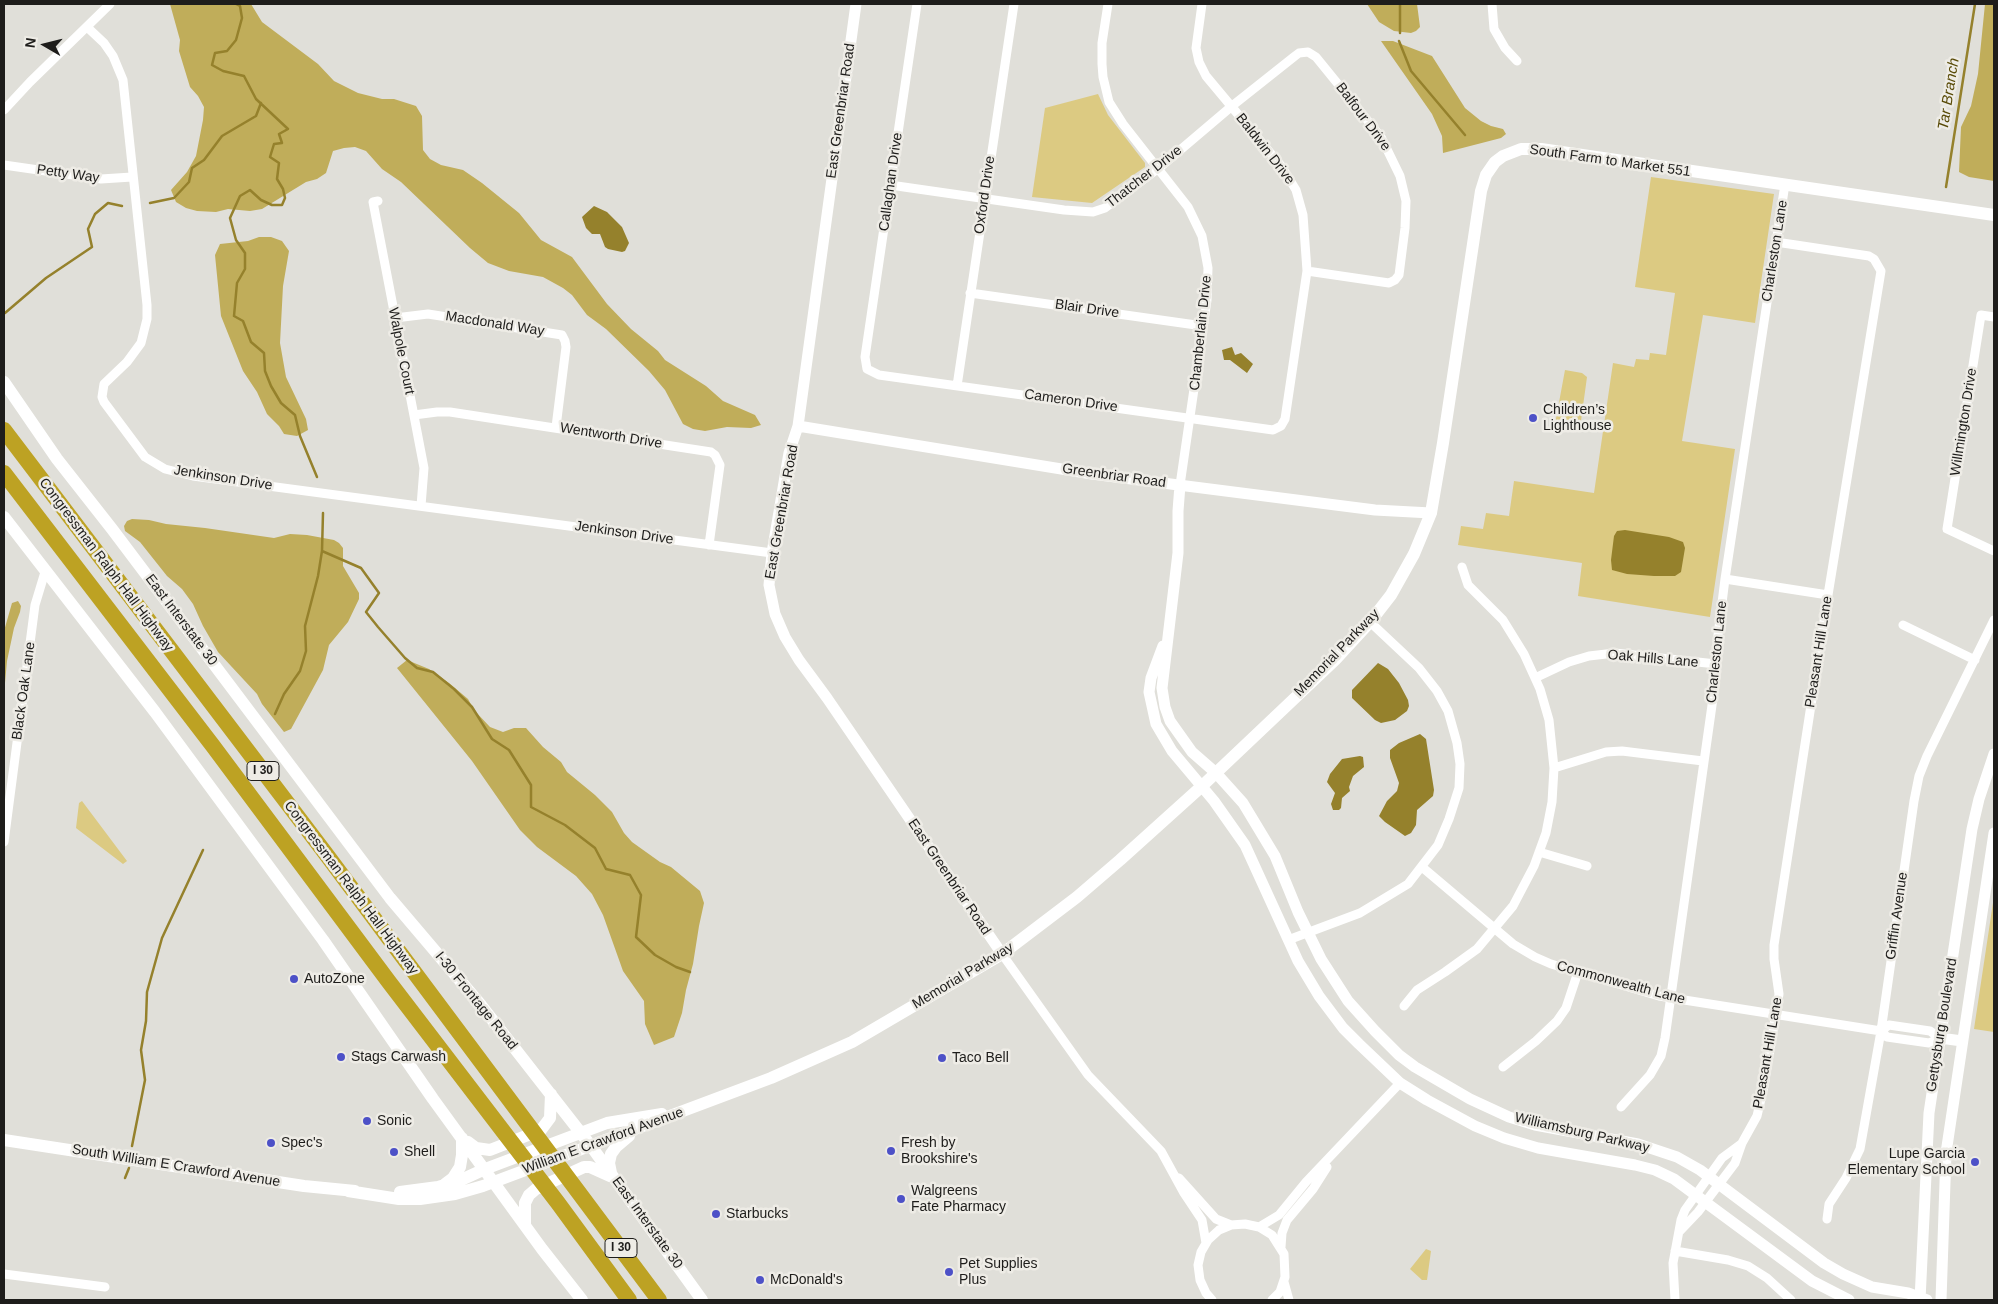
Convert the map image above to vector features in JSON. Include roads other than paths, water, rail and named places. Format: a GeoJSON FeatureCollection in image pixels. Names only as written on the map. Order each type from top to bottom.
{"type":"FeatureCollection","features":[{"type":"Feature","properties":{"kind":"highway","name":"Congressman Ralph Hall Highway"},"geometry":{"type":"LineString","coordinates":[[4,430],[326,854],[659,1300]]}},
{"type":"Feature","properties":{"kind":"highway","name":"Congressman Ralph Hall Highway"},"geometry":{"type":"LineString","coordinates":[[4,473],[213,746],[629,1300]]}},
{"type":"Feature","properties":{"kind":"main road","name":"South Farm to Market 551"},"geometry":{"type":"LineString","coordinates":[[1431,513],[1444,437],[1475,220],[1486,175],[1495,162],[1503,156],[1521,149],[1541,149],[1994,215]]}},
{"type":"Feature","properties":{"kind":"main road","name":"East Interstate 30"},"geometry":{"type":"LineString","coordinates":[[4,382],[57,459],[112,529],[359,858]]}},
{"type":"Feature","properties":{"kind":"main road","name":"Memorial Parkway"},"geometry":{"type":"LineString","coordinates":[[689,1110],[771,1078],[852,1042],[1002,954],[1077,897],[1201,787],[1335,660],[1370,622],[1390,596],[1414,554],[1431,513]]}},
{"type":"Feature","properties":{"kind":"main road"},"geometry":{"type":"LineString","coordinates":[[4,517],[155,712],[323,940],[462,1138],[582,1300]]}},
{"type":"Feature","properties":{"kind":"main road","name":"I-30 Frontage Road"},"geometry":{"type":"LineString","coordinates":[[359,858],[390,898],[480,1004],[591,1146]]}},
{"type":"Feature","properties":{"kind":"main road"},"geometry":{"type":"LineString","coordinates":[[462,1138],[476,1148],[490,1150],[541,1130],[550,1118],[550,1094]]}},
{"type":"Feature","properties":{"kind":"main road","name":"William E Crawford Avenue"},"geometry":{"type":"LineString","coordinates":[[348,1191],[376,1197],[420,1199],[456,1194],[494,1182],[689,1110]]}},
{"type":"Feature","properties":{"kind":"main road","name":"William E Crawford Avenue"},"geometry":{"type":"LineString","coordinates":[[348,1191],[405,1192],[443,1186],[616,1121],[689,1110]]}},
{"type":"Feature","properties":{"kind":"main road"},"geometry":{"type":"LineString","coordinates":[[613,1176],[609,1163],[613,1150],[637,1129]]}},
{"type":"Feature","properties":{"kind":"main road"},"geometry":{"type":"LineString","coordinates":[[443,1186],[453,1178],[460,1167],[462,1138]]}},
{"type":"Feature","properties":{"kind":"main road","name":"South William E Crawford Avenue"},"geometry":{"type":"LineString","coordinates":[[4,1140],[304,1186],[348,1191]]}},
{"type":"Feature","properties":{"kind":"main road","name":"East Interstate 30"},"geometry":{"type":"LineString","coordinates":[[591,1146],[702,1300]]}},
{"type":"Feature","properties":{"kind":"main road"},"geometry":{"type":"LineString","coordinates":[[525,1224],[525,1203],[529,1195],[536,1189],[584,1167],[597,1169],[613,1176]]}},
{"type":"Feature","properties":{"kind":"street"},"geometry":{"type":"LineString","coordinates":[[4,110],[110,4]]}},
{"type":"Feature","properties":{"kind":"street","name":"East Greenbriar Road"},"geometry":{"type":"LineString","coordinates":[[856,4],[798,426],[789,453],[772,553],[769,585],[775,614],[784,636],[799,660],[1002,954]]}},
{"type":"Feature","properties":{"kind":"street","name":"Callaghan Drive"},"geometry":{"type":"LineString","coordinates":[[864,361],[917,4]]}},
{"type":"Feature","properties":{"kind":"street","name":"Oxford Drive"},"geometry":{"type":"LineString","coordinates":[[957,386],[1014,4]]}},
{"type":"Feature","properties":{"kind":"street","name":"Chamberlain Drive"},"geometry":{"type":"LineString","coordinates":[[1108,4],[1102,43],[1102,64],[1103,78],[1110,102],[1123,124],[1188,207],[1202,236],[1208,268],[1207,300],[1180,485],[1178,553],[1162,688],[1167,714],[1179,736],[1192,752],[1216,773]]}},
{"type":"Feature","properties":{"kind":"street","name":"Baldwin Drive"},"geometry":{"type":"LineString","coordinates":[[1202,4],[1196,48],[1198,62],[1206,76],[1282,167],[1296,190],[1303,215],[1307,271],[1283,423]]}},
{"type":"Feature","properties":{"kind":"street"},"geometry":{"type":"LineString","coordinates":[[1492,4],[1494,29],[1505,48],[1517,61]]}},
{"type":"Feature","properties":{"kind":"street","name":"Jenkinson Drive"},"geometry":{"type":"LineString","coordinates":[[87,27],[104,43],[113,56],[123,80],[147,305],[145,333],[135,353],[108,379],[102,390],[102,396],[104,402],[145,457],[165,469],[193,476],[772,553]]}},
{"type":"Feature","properties":{"kind":"street","name":"Thatcher Drive"},"geometry":{"type":"LineString","coordinates":[[890,185],[1064,210],[1093,212],[1105,208],[1116,201],[1295,56],[1299,53],[1308,52]]}},
{"type":"Feature","properties":{"kind":"street","name":"Balfour Drive"},"geometry":{"type":"LineString","coordinates":[[1307,271],[1389,283],[1395,280],[1399,275],[1406,201],[1400,176],[1381,137],[1316,57],[1308,52]]}},
{"type":"Feature","properties":{"kind":"street","name":"Petty Way"},"geometry":{"type":"LineString","coordinates":[[4,165],[101,179],[132,177]]}},
{"type":"Feature","properties":{"kind":"street","name":"Charleston Lane"},"geometry":{"type":"LineString","coordinates":[[1621,1107],[1650,1075],[1661,1056],[1672,998],[1715,684],[1725,579],[1785,184]]}},
{"type":"Feature","properties":{"kind":"street","name":"Walpole Court"},"geometry":{"type":"LineString","coordinates":[[378,201],[373,202],[424,468],[421,506]]}},
{"type":"Feature","properties":{"kind":"street","name":"Pleasant Hill Lane"},"geometry":{"type":"LineString","coordinates":[[1679,1232],[1706,1202],[1735,1163],[1742,1143],[1757,1116],[1779,994],[1774,945],[1881,270],[1874,259],[1869,256],[1776,242]]}},
{"type":"Feature","properties":{"kind":"street","name":"Blair Drive"},"geometry":{"type":"LineString","coordinates":[[970,293],[1203,326]]}},
{"type":"Feature","properties":{"kind":"street","name":"Macdonald Way"},"geometry":{"type":"LineString","coordinates":[[395,318],[428,314],[562,335],[566,341],[566,347],[556,427]]}},
{"type":"Feature","properties":{"kind":"street","name":"Willmington Drive"},"geometry":{"type":"LineString","coordinates":[[1994,317],[1981,315],[1947,529],[1994,551]]}},
{"type":"Feature","properties":{"kind":"street","name":"Cameron Drive"},"geometry":{"type":"LineString","coordinates":[[864,361],[868,369],[874,374],[1273,430],[1283,423]]}},
{"type":"Feature","properties":{"kind":"street","name":"Wentworth Drive"},"geometry":{"type":"LineString","coordinates":[[414,415],[450,412],[704,450],[715,455],[719,460],[720,474],[709,545]]}},
{"type":"Feature","properties":{"kind":"street","name":"Greenbriar Road"},"geometry":{"type":"LineString","coordinates":[[798,426],[1082,472],[1375,510],[1431,513]]}},
{"type":"Feature","properties":{"kind":"street"},"geometry":{"type":"LineString","coordinates":[[1404,1006],[1417,990],[1477,949],[1512,906],[1527,883],[1539,852],[1546,833],[1552,802],[1554,768],[1549,720],[1535,678],[1524,654],[1503,620],[1468,585],[1462,568]]}},
{"type":"Feature","properties":{"kind":"street","name":"Black Oak Lane"},"geometry":{"type":"LineString","coordinates":[[4,842],[35,605],[45,572]]}},
{"type":"Feature","properties":{"kind":"street"},"geometry":{"type":"LineString","coordinates":[[1725,579],[1828,595]]}},
{"type":"Feature","properties":{"kind":"street","name":"Griffin Avenue"},"geometry":{"type":"LineString","coordinates":[[1827,1219],[1829,1204],[1846,1178],[1860,1149],[1881,1031],[1919,776],[1994,620]]}},
{"type":"Feature","properties":{"kind":"street"},"geometry":{"type":"LineString","coordinates":[[1288,940],[1360,913],[1408,884],[1438,845],[1459,788],[1460,764],[1457,743],[1448,711],[1437,691],[1405,653],[1370,622]]}},
{"type":"Feature","properties":{"kind":"street"},"geometry":{"type":"LineString","coordinates":[[1903,625],[1975,660]]}},
{"type":"Feature","properties":{"kind":"street","name":"Chamberlain Drive"},"geometry":{"type":"LineString","coordinates":[[1168,632],[1151,678],[1149,692],[1152,708],[1162,737],[1201,787]]}},
{"type":"Feature","properties":{"kind":"street","name":"Oak Hills Lane"},"geometry":{"type":"LineString","coordinates":[[1535,678],[1569,662],[1589,656],[1615,652],[1716,664]]}},
{"type":"Feature","properties":{"kind":"street"},"geometry":{"type":"LineString","coordinates":[[1554,768],[1606,752],[1622,751],[1704,761]]}},
{"type":"Feature","properties":{"kind":"street","name":"Gettysburg Boulevard"},"geometry":{"type":"LineString","coordinates":[[1923,1299],[1927,1126],[1972,828],[1981,791],[1994,754]]}},
{"type":"Feature","properties":{"kind":"street","name":"Williamsburg Parkway"},"geometry":{"type":"LineString","coordinates":[[1216,773],[1243,803],[1257,824],[1275,856],[1321,959],[1348,1001],[1375,1032],[1414,1067],[1470,1100],[1512,1118],[1545,1127],[1652,1148],[1690,1164],[1720,1184],[1838,1272],[1872,1287],[1908,1293],[1923,1299]]}},
{"type":"Feature","properties":{"kind":"street","name":"Williamsburg Parkway"},"geometry":{"type":"LineString","coordinates":[[1201,787],[1245,845],[1298,961],[1319,996],[1343,1028],[1400,1083],[1460,1119],[1504,1138],[1538,1148],[1655,1170],[1674,1179],[1812,1281],[1849,1300]]}},
{"type":"Feature","properties":{"kind":"street","name":"Gettysburg Boulevard"},"geometry":{"type":"LineString","coordinates":[[1942,1300],[1946,1153],[1994,833]]}},
{"type":"Feature","properties":{"kind":"street"},"geometry":{"type":"LineString","coordinates":[[1539,852],[1587,866]]}},
{"type":"Feature","properties":{"kind":"street","name":"Commonwealth Lane"},"geometry":{"type":"LineString","coordinates":[[1422,867],[1513,944],[1535,957],[1578,972],[1672,998],[1881,1031],[1887,1037],[1929,1043],[1940,1038]]}},
{"type":"Feature","properties":{"kind":"street"},"geometry":{"type":"LineString","coordinates":[[1002,954],[1088,1075],[1161,1150],[1184,1193],[1202,1220],[1206,1243]]}},
{"type":"Feature","properties":{"kind":"street"},"geometry":{"type":"LineString","coordinates":[[1503,1067],[1536,1042],[1557,1021],[1566,1008],[1578,972]]}},
{"type":"Feature","properties":{"kind":"street"},"geometry":{"type":"LineString","coordinates":[[1940,1038],[1962,1042]]}},
{"type":"Feature","properties":{"kind":"street"},"geometry":{"type":"LineString","coordinates":[[1260,1227],[1279,1215],[1306,1182],[1414,1067]]}},
{"type":"Feature","properties":{"kind":"street"},"geometry":{"type":"LineString","coordinates":[[1504,1138],[1512,1118]]}},
{"type":"Feature","properties":{"kind":"street","name":"Pleasant Hill Lane"},"geometry":{"type":"LineString","coordinates":[[1675,1300],[1673,1271],[1675,1250],[1685,1210],[1722,1158],[1742,1143]]}},
{"type":"Feature","properties":{"kind":"street"},"geometry":{"type":"LineString","coordinates":[[1272,1300],[1280,1292],[1284,1282],[1286,1262],[1282,1247],[1282,1233],[1287,1220],[1313,1189],[1336,1152]]}},
{"type":"Feature","properties":{"kind":"street"},"geometry":{"type":"LineString","coordinates":[[1176,1175],[1188,1186],[1216,1220],[1231,1225]]}},
{"type":"Feature","properties":{"kind":"street"},"geometry":{"type":"LineString","coordinates":[[1208,1299],[1198,1273],[1199,1258],[1206,1243],[1219,1230],[1231,1225],[1245,1224],[1260,1227],[1272,1235],[1282,1247]]}},
{"type":"Feature","properties":{"kind":"street"},"geometry":{"type":"LineString","coordinates":[[1675,1250],[1728,1260],[1748,1266],[1767,1278],[1788,1299]]}},
{"type":"Feature","properties":{"kind":"street"},"geometry":{"type":"LineString","coordinates":[[4,1274],[105,1287]]}},
{"type":"Feature","properties":{"kind":"street"},"geometry":{"type":"LineString","coordinates":[[1284,1282],[1289,1300]]}},
{"type":"Feature","properties":{"kind":"waterway"},"geometry":{"type":"LineString","coordinates":[[236,4],[240,6],[242,18],[236,40],[227,51],[215,53],[212,65],[223,71],[244,76],[256,99],[288,129],[279,134],[282,143],[274,144],[270,157],[279,163],[277,179],[283,189],[285,198],[282,205],[272,205],[261,200],[250,190],[240,196],[230,218],[236,240],[245,253],[245,269],[237,283],[234,316],[243,321],[251,342],[264,353],[265,371],[271,386],[281,403],[295,415],[300,436],[317,477]]}},
{"type":"Feature","properties":{"kind":"waterway"},"geometry":{"type":"LineString","coordinates":[[1400,4],[1400,33]]}},
{"type":"Feature","properties":{"kind":"waterway","name":"Tar Branch"},"geometry":{"type":"LineString","coordinates":[[1946,187],[1975,4]]}},
{"type":"Feature","properties":{"kind":"waterway"},"geometry":{"type":"LineString","coordinates":[[1399,41],[1411,71],[1465,135]]}},
{"type":"Feature","properties":{"kind":"waterway"},"geometry":{"type":"LineString","coordinates":[[150,203],[174,198],[189,182],[192,168],[204,160],[222,136],[256,116],[261,103]]}},
{"type":"Feature","properties":{"kind":"waterway"},"geometry":{"type":"LineString","coordinates":[[5,313],[46,278],[92,247],[88,229],[95,214],[108,203],[122,206]]}},
{"type":"Feature","properties":{"kind":"waterway"},"geometry":{"type":"LineString","coordinates":[[323,513],[322,551],[361,568],[379,593],[366,612],[405,658],[417,668],[433,672],[454,689],[472,707],[492,739],[509,750],[531,785],[531,807],[565,825],[595,848],[606,869],[630,875],[641,895],[636,937],[655,955],[676,967],[690,972]]}},
{"type":"Feature","properties":{"kind":"waterway"},"geometry":{"type":"LineString","coordinates":[[275,714],[284,694],[300,671],[306,651],[305,626],[318,576],[322,551]]}},
{"type":"Feature","properties":{"kind":"waterway"},"geometry":{"type":"LineString","coordinates":[[132,1146],[145,1080],[141,1050],[146,1021],[147,992],[162,938],[203,850]]}},
{"type":"Feature","properties":{"kind":"waterway"},"geometry":{"type":"LineString","coordinates":[[125,1178],[129,1168]]}},
{"type":"Feature","properties":{"kind":"place","name":"Children’s Lighthouse"},"geometry":{"type":"Point","coordinates":[1533,418]}},
{"type":"Feature","properties":{"kind":"place","name":"AutoZone"},"geometry":{"type":"Point","coordinates":[294,979]}},
{"type":"Feature","properties":{"kind":"place","name":"Stags Carwash"},"geometry":{"type":"Point","coordinates":[341,1057]}},
{"type":"Feature","properties":{"kind":"place","name":"Taco Bell"},"geometry":{"type":"Point","coordinates":[942,1058]}},
{"type":"Feature","properties":{"kind":"place","name":"Sonic"},"geometry":{"type":"Point","coordinates":[367,1121]}},
{"type":"Feature","properties":{"kind":"place","name":"Spec's"},"geometry":{"type":"Point","coordinates":[271,1143]}},
{"type":"Feature","properties":{"kind":"place","name":"Fresh by Brookshire's"},"geometry":{"type":"Point","coordinates":[891,1151]}},
{"type":"Feature","properties":{"kind":"place","name":"Shell"},"geometry":{"type":"Point","coordinates":[394,1152]}},
{"type":"Feature","properties":{"kind":"place","name":"Lupe Garcia Elementary School"},"geometry":{"type":"Point","coordinates":[1975,1162]}},
{"type":"Feature","properties":{"kind":"place","name":"Walgreens Fate Pharmacy"},"geometry":{"type":"Point","coordinates":[901,1199]}},
{"type":"Feature","properties":{"kind":"place","name":"Starbucks"},"geometry":{"type":"Point","coordinates":[716,1214]}},
{"type":"Feature","properties":{"kind":"place","name":"Pet Supplies Plus"},"geometry":{"type":"Point","coordinates":[949,1272]}},
{"type":"Feature","properties":{"kind":"place","name":"McDonald's"},"geometry":{"type":"Point","coordinates":[760,1280]}}]}
